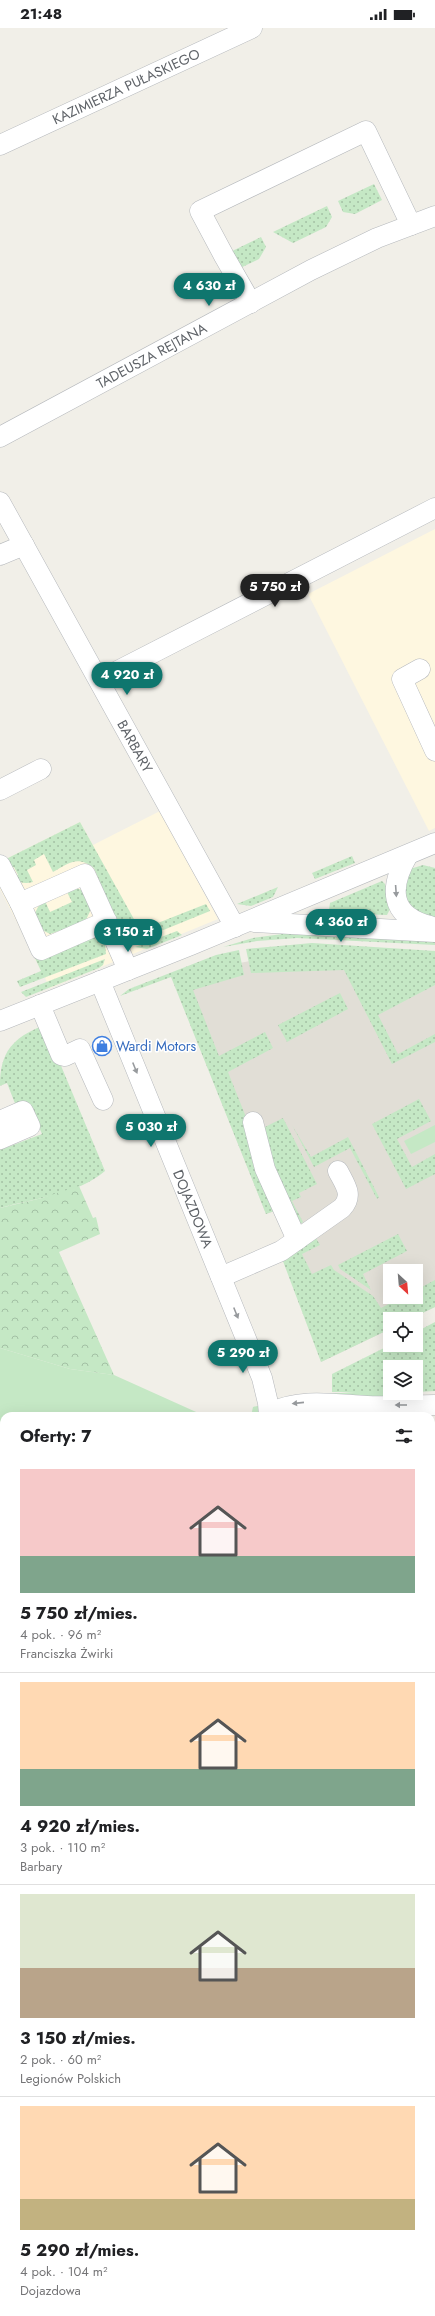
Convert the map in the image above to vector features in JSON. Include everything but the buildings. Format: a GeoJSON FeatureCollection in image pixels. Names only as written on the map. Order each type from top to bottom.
{"type":"FeatureCollection","features":[{"type":"Feature","properties":{"kind":"street","name":"KAZIMIERZA PUŁASKIEGO"},"geometry":{"type":"LineString","coordinates":[[0,145],[252,28]]}},
{"type":"Feature","properties":{"kind":"street"},"geometry":{"type":"LineString","coordinates":[[251,303],[200,211],[366,131],[411,225]]}},
{"type":"Feature","properties":{"kind":"street","name":"TADEUSZA REJTANA"},"geometry":{"type":"LineString","coordinates":[[0,437],[251,303],[377,238],[435,216]]}},
{"type":"Feature","properties":{"kind":"street","name":"BARBARY"},"geometry":{"type":"LineString","coordinates":[[0,502],[100,680],[242,924]]}},
{"type":"Feature","properties":{"kind":"street"},"geometry":{"type":"LineString","coordinates":[[100,680],[435,508]]}},
{"type":"Feature","properties":{"kind":"street"},"geometry":{"type":"LineString","coordinates":[[0,555],[24,546]]}},
{"type":"Feature","properties":{"kind":"street"},"geometry":{"type":"LineString","coordinates":[[420,669],[402,678],[435,751]]}},
{"type":"Feature","properties":{"kind":"street"},"geometry":{"type":"LineString","coordinates":[[0,790],[41,769]]}},
{"type":"Feature","properties":{"kind":"street"},"geometry":{"type":"LineString","coordinates":[[0,1021],[242,924],[435,843]]}},
{"type":"Feature","properties":{"kind":"street"},"geometry":{"type":"LineString","coordinates":[[408,855],[435,861]]}},
{"type":"Feature","properties":{"kind":"street"},"geometry":{"type":"LineString","coordinates":[[408,855],[396,878],[396,896],[399,906],[407,918],[413,922],[435,928]]}},
{"type":"Feature","properties":{"kind":"street"},"geometry":{"type":"LineString","coordinates":[[0,865],[20,903],[41,950],[107,921]]}},
{"type":"Feature","properties":{"kind":"street"},"geometry":{"type":"LineString","coordinates":[[20,903],[86,874],[128,970]]}},
{"type":"Feature","properties":{"kind":"street"},"geometry":{"type":"LineString","coordinates":[[242,924],[435,932]]}},
{"type":"Feature","properties":{"kind":"street","name":"DOJAZDOWA"},"geometry":{"type":"LineString","coordinates":[[100,982],[262,1378],[269,1412]]}},
{"type":"Feature","properties":{"kind":"street"},"geometry":{"type":"LineString","coordinates":[[40,1005],[61,1055],[65,1056],[80,1049],[103,1100]]}},
{"type":"Feature","properties":{"kind":"street"},"geometry":{"type":"LineString","coordinates":[[0,1121],[23,1111],[30,1126],[0,1139]]}},
{"type":"Feature","properties":{"kind":"street"},"geometry":{"type":"LineString","coordinates":[[253,1122],[265,1170],[297,1240]]}},
{"type":"Feature","properties":{"kind":"street"},"geometry":{"type":"LineString","coordinates":[[221,1277],[281,1251],[337,1212],[348,1201],[349,1193],[338,1171]]}},
{"type":"Feature","properties":{"kind":"street"},"geometry":{"type":"LineString","coordinates":[[273,1412],[284,1406],[304,1403],[368,1411],[435,1405]]}},
{"type":"Feature","properties":{"kind":"shaded area"},"geometry":{"type":"Polygon","coordinates":[[[435,529],[435,828],[429,831],[308,594],[435,529]]]}},
{"type":"Feature","properties":{"kind":"shaded area"},"geometry":{"type":"Polygon","coordinates":[[[160,811],[218,919],[50,988],[0,889],[0,862],[80,822],[93,845],[160,811]]]}},
{"type":"Feature","properties":{"kind":"shaded area"},"geometry":{"type":"Polygon","coordinates":[[[265,958],[435,964],[435,1307],[423,1313],[383,1312],[383,1332],[321,1362],[293,1251],[278,1210],[266,1214],[175,985],[220,967],[265,958]]]}},
{"type":"Feature","properties":{"kind":"green space"},"geometry":{"type":"Polygon","coordinates":[[[374,184],[382,200],[355,214],[343,212],[338,201],[374,184]]]}},
{"type":"Feature","properties":{"kind":"green space"},"geometry":{"type":"Polygon","coordinates":[[[327,206],[332,217],[326,227],[293,243],[273,232],[327,206]]]}},
{"type":"Feature","properties":{"kind":"green space"},"geometry":{"type":"Polygon","coordinates":[[[261,237],[266,247],[259,259],[236,270],[226,254],[261,237]]]}},
{"type":"Feature","properties":{"kind":"green space"},"geometry":{"type":"Polygon","coordinates":[[[80,822],[140,930],[206,904],[210,911],[129,944],[123,937],[94,868],[88,864],[78,861],[73,862],[53,872],[44,854],[34,860],[36,865],[27,870],[33,882],[25,883],[13,878],[18,875],[14,867],[6,870],[0,862],[80,822]]]}},
{"type":"Feature","properties":{"kind":"green space"},"geometry":{"type":"Polygon","coordinates":[[[352,856],[355,863],[315,879],[312,873],[352,856]]]}},
{"type":"Feature","properties":{"kind":"green space"},"geometry":{"type":"Polygon","coordinates":[[[423,865],[435,868],[435,919],[415,913],[403,893],[410,869],[423,865]]]}},
{"type":"Feature","properties":{"kind":"green space"},"geometry":{"type":"Polygon","coordinates":[[[382,881],[385,884],[390,909],[387,915],[332,913],[329,910],[330,903],[382,881]]]}},
{"type":"Feature","properties":{"kind":"green space"},"geometry":{"type":"Polygon","coordinates":[[[278,887],[273,897],[251,906],[237,904],[278,887]]]}},
{"type":"Feature","properties":{"kind":"green space"},"geometry":{"type":"Polygon","coordinates":[[[75,888],[82,890],[92,907],[85,922],[50,934],[40,929],[35,913],[38,907],[45,901],[50,912],[72,902],[66,890],[75,888]]]}},
{"type":"Feature","properties":{"kind":"green space"},"geometry":{"type":"Polygon","coordinates":[[[177,931],[182,935],[147,949],[135,947],[177,931]]]}},
{"type":"Feature","properties":{"kind":"green space"},"geometry":{"type":"Polygon","coordinates":[[[290,933],[435,940],[435,945],[297,938],[257,941],[223,947],[253,938],[290,933]]]}},
{"type":"Feature","properties":{"kind":"green space"},"geometry":{"type":"Polygon","coordinates":[[[92,937],[99,938],[105,945],[106,954],[20,987],[17,981],[41,971],[33,954],[92,937]]]}},
{"type":"Feature","properties":{"kind":"green space"},"geometry":{"type":"Polygon","coordinates":[[[312,943],[435,951],[435,985],[378,1015],[398,1054],[435,1034],[435,1042],[392,1064],[344,970],[251,973],[246,949],[312,943]]]}},
{"type":"Feature","properties":{"kind":"green space"},"geometry":{"type":"Polygon","coordinates":[[[239,950],[244,975],[193,990],[219,1056],[265,1032],[273,1048],[228,1072],[250,1127],[277,1210],[266,1214],[171,977],[120,996],[129,989],[216,955],[239,950]]]}},
{"type":"Feature","properties":{"kind":"green space"},"geometry":{"type":"Polygon","coordinates":[[[105,959],[103,965],[99,968],[26,997],[21,992],[105,959]]]}},
{"type":"Feature","properties":{"kind":"green space"},"geometry":{"type":"Polygon","coordinates":[[[340,993],[348,1009],[287,1042],[278,1025],[340,993]]]}},
{"type":"Feature","properties":{"kind":"green space"},"geometry":{"type":"Polygon","coordinates":[[[44,1025],[105,1171],[82,1186],[69,1191],[0,1208],[0,1150],[42,1134],[28,1102],[16,1106],[7,1083],[0,1086],[3,1064],[10,1047],[16,1041],[24,1035],[44,1025]]]}},
{"type":"Feature","properties":{"kind":"green space"},"geometry":{"type":"Polygon","coordinates":[[[419,1099],[431,1121],[397,1139],[412,1167],[435,1154],[435,1174],[406,1189],[372,1124],[419,1099]]]}},
{"type":"Feature","properties":{"kind":"green space"},"geometry":{"type":"Polygon","coordinates":[[[283,1118],[317,1184],[299,1193],[301,1197],[292,1201],[303,1222],[296,1228],[259,1130],[283,1118]]]}},
{"type":"Feature","properties":{"kind":"green space"},"geometry":{"type":"Polygon","coordinates":[[[292,1125],[311,1157],[348,1137],[379,1197],[377,1199],[350,1148],[314,1167],[292,1125]]]}},
{"type":"Feature","properties":{"kind":"green space"},"geometry":{"type":"Polygon","coordinates":[[[435,1125],[435,1142],[411,1154],[404,1141],[435,1125]]]}},
{"type":"Feature","properties":{"kind":"green space"},"geometry":{"type":"Polygon","coordinates":[[[79,1186],[93,1218],[96,1217],[100,1234],[59,1252],[114,1375],[70,1369],[0,1348],[0,1208],[42,1198],[79,1186]]]}},
{"type":"Feature","properties":{"kind":"green space"},"geometry":{"type":"Polygon","coordinates":[[[313,1233],[320,1245],[302,1254],[312,1274],[331,1265],[334,1270],[373,1296],[381,1308],[389,1304],[423,1304],[423,1286],[435,1280],[435,1307],[423,1313],[383,1312],[383,1332],[321,1362],[281,1256],[313,1233]]]}},
{"type":"Feature","properties":{"kind":"green space"},"geometry":{"type":"Polygon","coordinates":[[[398,1234],[407,1251],[363,1274],[371,1290],[340,1269],[338,1265],[398,1234]]]}},
{"type":"Feature","properties":{"kind":"green space"},"geometry":{"type":"Polygon","coordinates":[[[435,1322],[435,1391],[423,1392],[423,1360],[383,1360],[383,1392],[332,1392],[332,1374],[383,1348],[383,1352],[423,1352],[423,1328],[435,1322]]]}},
{"type":"Feature","properties":{"kind":"green space"},"geometry":{"type":"Polygon","coordinates":[[[0,1348],[70,1369],[114,1375],[196,1412],[0,1412],[0,1348]]]}},
{"type":"Feature","properties":{"kind":"green space"},"geometry":{"type":"Polygon","coordinates":[[[383,1391],[384,1412],[252,1412],[253,1407],[302,1397],[383,1391]]]}},
{"type":"Feature","properties":{"kind":"place","name":"Wardi Motors"},"geometry":{"type":"Point","coordinates":[102,1046]}}]}
